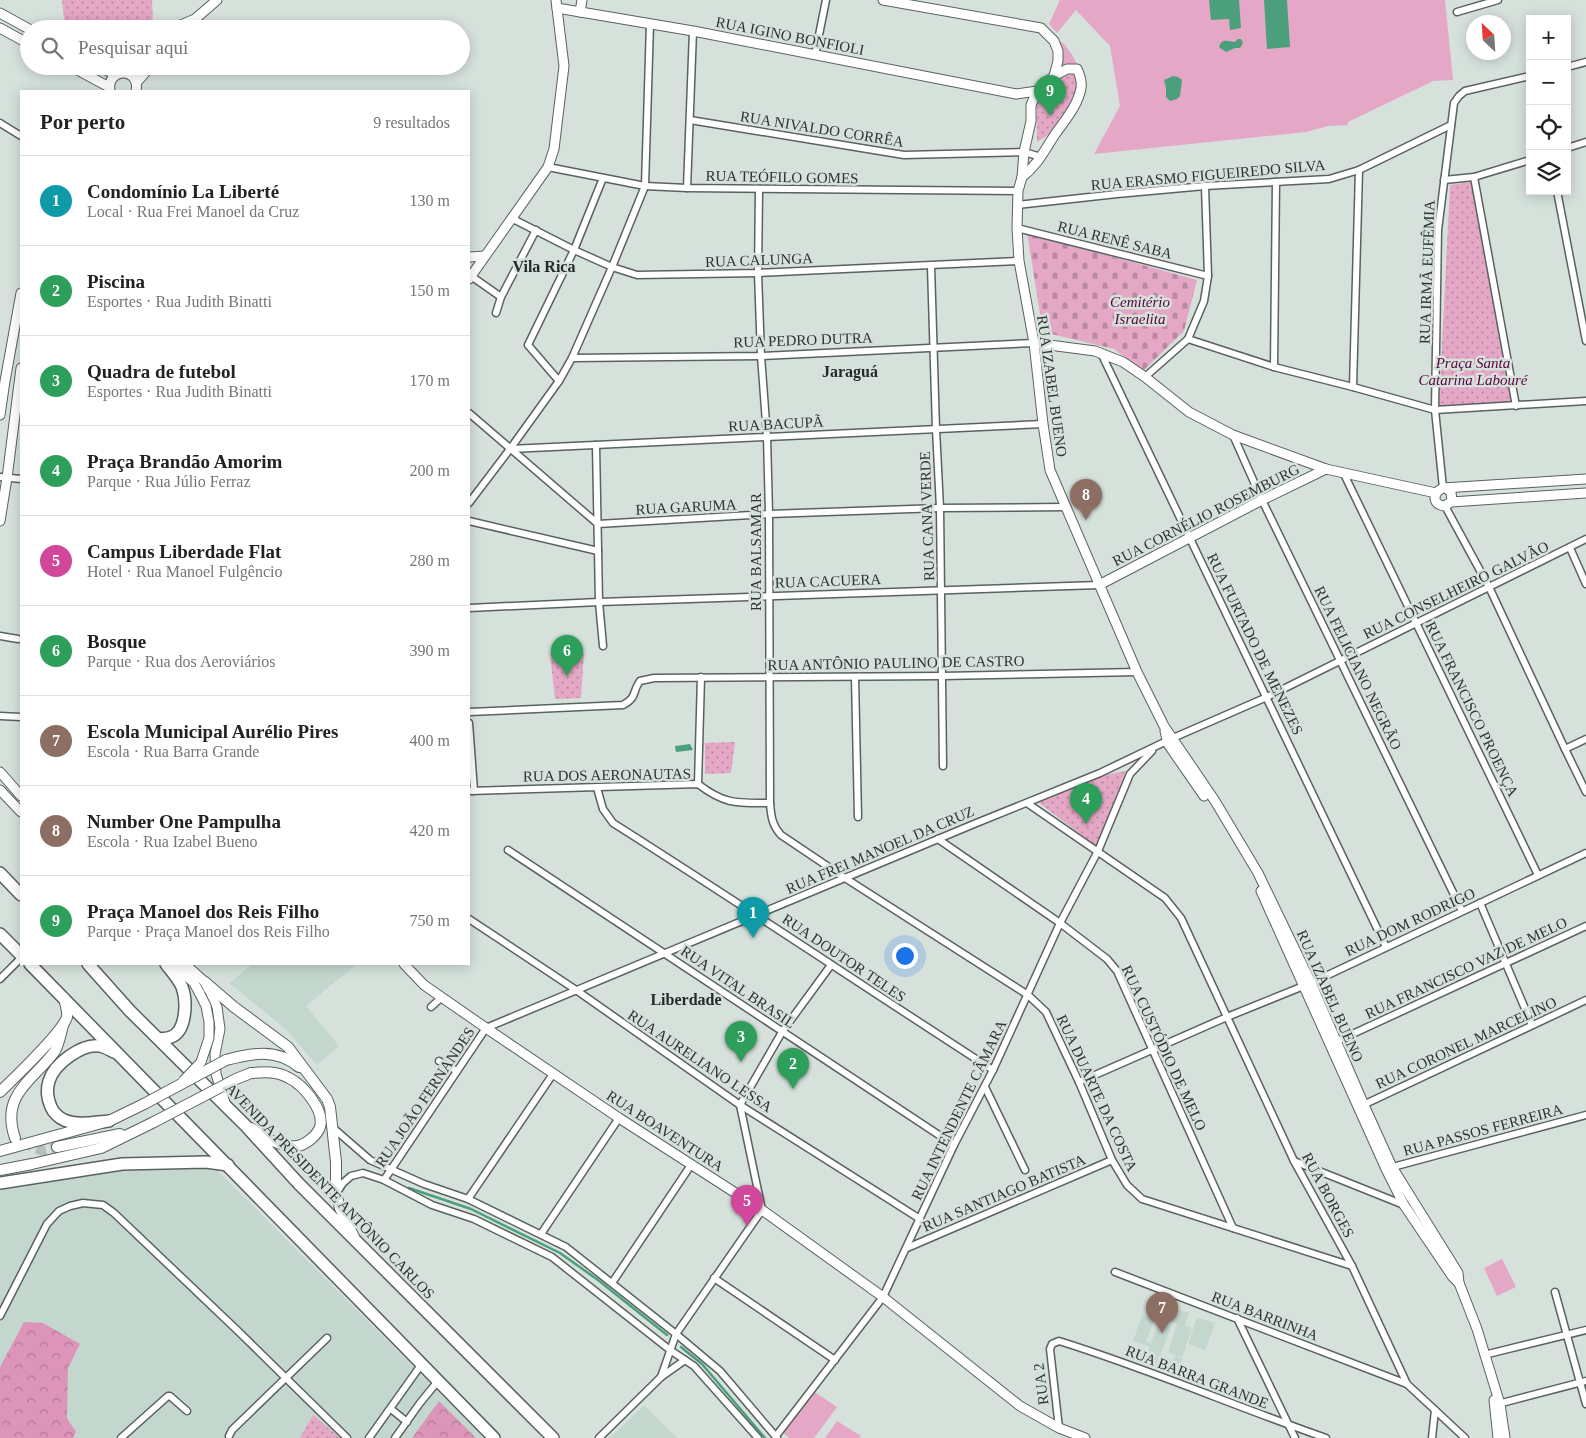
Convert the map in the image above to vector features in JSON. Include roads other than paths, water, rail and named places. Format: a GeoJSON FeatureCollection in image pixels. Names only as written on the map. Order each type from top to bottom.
{"type":"FeatureCollection","features":[{"type":"Feature","properties":{"kind":"highway"},"geometry":{"type":"LineString","coordinates":[[0,874],[20,894]]}},
{"type":"Feature","properties":{"kind":"highway"},"geometry":{"type":"LineString","coordinates":[[0,934],[20,955]]}},
{"type":"Feature","properties":{"kind":"highway"},"geometry":{"type":"LineString","coordinates":[[31,965],[494,1438]]}},
{"type":"Feature","properties":{"kind":"highway","name":"AVENIDA PRESIDENTE ANTÔNIO CARLOS"},"geometry":{"type":"LineString","coordinates":[[89,965],[130,1011],[245,1125],[298,1184],[553,1438]]}},
{"type":"Feature","properties":{"kind":"highway"},"geometry":{"type":"LineString","coordinates":[[159,1039],[171,1037],[179,1030],[184,1019],[186,1002],[182,986],[167,965]]}},
{"type":"Feature","properties":{"kind":"highway"},"geometry":{"type":"LineString","coordinates":[[109,1121],[77,1124],[61,1120],[52,1109],[46,1095],[49,1079],[72,1054],[90,1046],[100,1046],[117,1053]]}},
{"type":"Feature","properties":{"kind":"highway"},"geometry":{"type":"LineString","coordinates":[[0,1183],[122,1164],[206,1162],[228,1166]]}},
{"type":"Feature","properties":{"kind":"main road"},"geometry":{"type":"LineString","coordinates":[[205,982],[234,1007],[288,1047],[327,1099],[330,1107],[336,1162],[336,1194],[340,1208],[356,1241]]}},
{"type":"Feature","properties":{"kind":"main road"},"geometry":{"type":"LineString","coordinates":[[16,1138],[6,1120],[5,1110],[10,1095],[55,1050],[68,1015],[64,997]]}},
{"type":"Feature","properties":{"kind":"main road"},"geometry":{"type":"LineString","coordinates":[[0,1092],[63,1025]]}},
{"type":"Feature","properties":{"kind":"main road"},"geometry":{"type":"LineString","coordinates":[[0,1151],[109,1121],[180,1086],[226,1060],[260,1052],[293,1061],[310,1076]]}},
{"type":"Feature","properties":{"kind":"main road"},"geometry":{"type":"LineString","coordinates":[[0,1170],[101,1148],[251,1073],[267,1072],[279,1074],[299,1084],[308,1092],[315,1104],[319,1113],[320,1127],[308,1141],[296,1146],[276,1143],[245,1125]]}},
{"type":"Feature","properties":{"kind":"main road"},"geometry":{"type":"LineString","coordinates":[[57,1147],[138,1130]]}},
{"type":"Feature","properties":{"kind":"street"},"geometry":{"type":"LineString","coordinates":[[195,19],[216,0]]}},
{"type":"Feature","properties":{"kind":"street"},"geometry":{"type":"LineString","coordinates":[[580,12],[582,0]]}},
{"type":"Feature","properties":{"kind":"street"},"geometry":{"type":"LineString","coordinates":[[815,56],[826,0]]}},
{"type":"Feature","properties":{"kind":"street"},"geometry":{"type":"LineString","coordinates":[[883,0],[1041,28],[1054,41],[1058,50],[1058,61],[1054,76]]}},
{"type":"Feature","properties":{"kind":"street"},"geometry":{"type":"LineString","coordinates":[[1457,12],[1498,0]]}},
{"type":"Feature","properties":{"kind":"street"},"geometry":{"type":"LineString","coordinates":[[470,273],[486,256],[548,168],[554,149],[564,66],[556,4]]}},
{"type":"Feature","properties":{"kind":"street","name":"RUA IGINO BONFIOLI"},"geometry":{"type":"LineString","coordinates":[[556,4],[580,12],[1016,94],[1037,91]]}},
{"type":"Feature","properties":{"kind":"street"},"geometry":{"type":"LineString","coordinates":[[0,14],[20,24]]}},
{"type":"Feature","properties":{"kind":"street"},"geometry":{"type":"LineString","coordinates":[[470,502],[559,381],[572,358],[645,186],[650,24]]}},
{"type":"Feature","properties":{"kind":"street"},"geometry":{"type":"LineString","coordinates":[[0,28],[20,39]]}},
{"type":"Feature","properties":{"kind":"street"},"geometry":{"type":"LineString","coordinates":[[687,188],[693,32]]}},
{"type":"Feature","properties":{"kind":"street"},"geometry":{"type":"LineString","coordinates":[[1571,66],[1586,62]]}},
{"type":"Feature","properties":{"kind":"street"},"geometry":{"type":"LineString","coordinates":[[1022,177],[1032,169],[1041,157],[1076,103],[1082,86],[1077,69],[1067,69],[1054,76],[1037,91]]}},
{"type":"Feature","properties":{"kind":"street"},"geometry":{"type":"LineString","coordinates":[[85,75],[109,89],[112,78],[117,75]]}},
{"type":"Feature","properties":{"kind":"street"},"geometry":{"type":"LineString","coordinates":[[130,75],[137,89]]}},
{"type":"Feature","properties":{"kind":"street"},"geometry":{"type":"LineString","coordinates":[[137,89],[146,75]]}},
{"type":"Feature","properties":{"kind":"street","name":"RUA IRMÃ EUFÊMIA"},"geometry":{"type":"LineString","coordinates":[[1442,490],[1435,410],[1438,230],[1454,103],[1465,91],[1526,77]]}},
{"type":"Feature","properties":{"kind":"street","name":"RUA IZABEL BUENO"},"geometry":{"type":"LineString","coordinates":[[1037,91],[1031,105],[1031,121],[1018,191],[1017,228],[1019,261],[1034,344],[1050,470],[1137,672],[1170,740],[1215,801],[1258,873],[1389,1168],[1436,1236],[1458,1273],[1459,1283],[1477,1329],[1495,1390],[1498,1438]]}},
{"type":"Feature","properties":{"kind":"street","name":"RUA IGINO BONFIOLI"},"geometry":{"type":"LineString","coordinates":[[1016,94],[1031,105]]}},
{"type":"Feature","properties":{"kind":"street","name":"RUA NIVALDO CORRÊA"},"geometry":{"type":"LineString","coordinates":[[690,120],[904,156],[1024,152],[1041,157]]}},
{"type":"Feature","properties":{"kind":"street"},"geometry":{"type":"LineString","coordinates":[[0,123],[20,135]]}},
{"type":"Feature","properties":{"kind":"street","name":"RUA ERASMO FIGUEIREDO SILVA"},"geometry":{"type":"LineString","coordinates":[[1017,205],[1205,186],[1329,179],[1359,170],[1451,125]]}},
{"type":"Feature","properties":{"kind":"street"},"geometry":{"type":"LineString","coordinates":[[1571,147],[1586,142]]}},
{"type":"Feature","properties":{"kind":"street"},"geometry":{"type":"LineString","coordinates":[[1444,180],[1474,177],[1526,161]]}},
{"type":"Feature","properties":{"kind":"street","name":"RUA TEÓFILO GOMES"},"geometry":{"type":"LineString","coordinates":[[548,168],[645,186],[759,190],[1018,191]]}},
{"type":"Feature","properties":{"kind":"street"},"geometry":{"type":"LineString","coordinates":[[1353,387],[1359,170]]}},
{"type":"Feature","properties":{"kind":"street"},"geometry":{"type":"LineString","coordinates":[[1474,177],[1516,406]]}},
{"type":"Feature","properties":{"kind":"street"},"geometry":{"type":"LineString","coordinates":[[559,381],[528,345],[574,250],[603,178]]}},
{"type":"Feature","properties":{"kind":"street"},"geometry":{"type":"LineString","coordinates":[[1274,367],[1276,182]]}},
{"type":"Feature","properties":{"kind":"street"},"geometry":{"type":"LineString","coordinates":[[1145,377],[1188,340],[1204,301],[1208,276],[1205,186]]}},
{"type":"Feature","properties":{"kind":"street","name":"RUA BALSAMAR"},"geometry":{"type":"LineString","coordinates":[[759,190],[758,273],[769,514],[770,803],[772,820],[775,828],[781,835],[845,878]]}},
{"type":"Feature","properties":{"kind":"street"},"geometry":{"type":"LineString","coordinates":[[1558,195],[1586,341]]}},
{"type":"Feature","properties":{"kind":"street","name":"RUA CALUNGA"},"geometry":{"type":"LineString","coordinates":[[511,218],[574,250],[612,267],[637,275],[758,273],[1019,261]]}},
{"type":"Feature","properties":{"kind":"street","name":"RUA RENÊ SABA"},"geometry":{"type":"LineString","coordinates":[[1017,228],[1208,276]]}},
{"type":"Feature","properties":{"kind":"street"},"geometry":{"type":"LineString","coordinates":[[496,313],[501,297],[536,230]]}},
{"type":"Feature","properties":{"kind":"street"},"geometry":{"type":"LineString","coordinates":[[470,258],[486,256]]}},
{"type":"Feature","properties":{"kind":"street"},"geometry":{"type":"LineString","coordinates":[[470,259],[479,265]]}},
{"type":"Feature","properties":{"kind":"street","name":"RUA CANA VERDE"},"geometry":{"type":"LineString","coordinates":[[931,266],[942,591],[943,766]]}},
{"type":"Feature","properties":{"kind":"street"},"geometry":{"type":"LineString","coordinates":[[470,275],[501,297]]}},
{"type":"Feature","properties":{"kind":"street"},"geometry":{"type":"LineString","coordinates":[[0,415],[2,378],[20,297]]}},
{"type":"Feature","properties":{"kind":"street"},"geometry":{"type":"LineString","coordinates":[[1188,340],[1274,367],[1435,410],[1586,401]]}},
{"type":"Feature","properties":{"kind":"street"},"geometry":{"type":"LineString","coordinates":[[1034,344],[1095,351],[1123,362],[1189,412],[1233,435],[1344,474],[1442,490],[1586,479]]}},
{"type":"Feature","properties":{"kind":"street","name":"RUA PEDRO DUTRA"},"geometry":{"type":"LineString","coordinates":[[572,358],[761,356],[1034,344]]}},
{"type":"Feature","properties":{"kind":"street","name":"RUA FURTADO DE MENEZES"},"geometry":{"type":"LineString","coordinates":[[1101,353],[1386,947]]}},
{"type":"Feature","properties":{"kind":"street"},"geometry":{"type":"LineString","coordinates":[[0,521],[4,478],[20,374]]}},
{"type":"Feature","properties":{"kind":"street"},"geometry":{"type":"LineString","coordinates":[[470,414],[598,524]]}},
{"type":"Feature","properties":{"kind":"street","name":"RUA BACUPÃ"},"geometry":{"type":"LineString","coordinates":[[510,449],[1043,424]]}},
{"type":"Feature","properties":{"kind":"street","name":"RUA FELICIANO NEGRÃO"},"geometry":{"type":"LineString","coordinates":[[1233,435],[1262,500],[1462,911]]}},
{"type":"Feature","properties":{"kind":"street"},"geometry":{"type":"LineString","coordinates":[[596,445],[599,602],[604,646]]}},
{"type":"Feature","properties":{"kind":"street"},"geometry":{"type":"LineString","coordinates":[[1313,464],[1316,469],[1315,475]]}},
{"type":"Feature","properties":{"kind":"street","name":"RUA CORNÉLIO ROSEMBURG"},"geometry":{"type":"LineString","coordinates":[[1099,585],[1262,500],[1326,469]]}},
{"type":"Feature","properties":{"kind":"street","name":"RUA FRANCISCO PROENÇA"},"geometry":{"type":"LineString","coordinates":[[1344,474],[1538,875]]}},
{"type":"Feature","properties":{"kind":"street"},"geometry":{"type":"LineString","coordinates":[[4,478],[20,479]]}},
{"type":"Feature","properties":{"kind":"street"},"geometry":{"type":"LineString","coordinates":[[1442,490],[1452,495],[1448,504]]}},
{"type":"Feature","properties":{"kind":"street"},"geometry":{"type":"LineString","coordinates":[[1442,490],[1435,498],[1437,503],[1448,504],[1586,493]]}},
{"type":"Feature","properties":{"kind":"street"},"geometry":{"type":"LineString","coordinates":[[1448,504],[1586,792]]}},
{"type":"Feature","properties":{"kind":"street","name":"RUA GARUMA"},"geometry":{"type":"LineString","coordinates":[[598,524],[769,514],[940,508],[1066,507]]}},
{"type":"Feature","properties":{"kind":"street"},"geometry":{"type":"LineString","coordinates":[[470,521],[598,551]]}},
{"type":"Feature","properties":{"kind":"street","name":"RUA CONSELHEIRO GALVÃO"},"geometry":{"type":"LineString","coordinates":[[1170,740],[1266,697],[1586,540]]}},
{"type":"Feature","properties":{"kind":"street"},"geometry":{"type":"LineString","coordinates":[[1570,548],[1586,584]]}},
{"type":"Feature","properties":{"kind":"street","name":"RUA CACUERA"},"geometry":{"type":"LineString","coordinates":[[470,608],[1099,585]]}},
{"type":"Feature","properties":{"kind":"street"},"geometry":{"type":"LineString","coordinates":[[0,636],[18,639]]}},
{"type":"Feature","properties":{"kind":"street","name":"RUA ANTÔNIO PAULINO DE CASTRO"},"geometry":{"type":"LineString","coordinates":[[470,712],[623,705],[634,696],[640,680],[654,678],[942,676],[1137,672]]}},
{"type":"Feature","properties":{"kind":"street"},"geometry":{"type":"LineString","coordinates":[[698,784],[701,677]]}},
{"type":"Feature","properties":{"kind":"street"},"geometry":{"type":"LineString","coordinates":[[856,677],[858,817]]}},
{"type":"Feature","properties":{"kind":"street"},"geometry":{"type":"LineString","coordinates":[[0,716],[20,717]]}},
{"type":"Feature","properties":{"kind":"street"},"geometry":{"type":"LineString","coordinates":[[1564,749],[1586,739]]}},
{"type":"Feature","properties":{"kind":"street","name":"RUA FREI MANOEL DA CRUZ"},"geometry":{"type":"LineString","coordinates":[[486,1028],[664,952],[1100,773],[1170,740]]}},
{"type":"Feature","properties":{"kind":"street","name":"RUA INTENDENTE CÂMARA"},"geometry":{"type":"LineString","coordinates":[[776,1437],[883,1297],[954,1146],[985,1087],[1060,923],[1098,851],[1130,774],[1154,748]]}},
{"type":"Feature","properties":{"kind":"street"},"geometry":{"type":"LineString","coordinates":[[470,757],[471,791]]}},
{"type":"Feature","properties":{"kind":"street"},"geometry":{"type":"LineString","coordinates":[[1118,764],[1124,764],[1130,774]]}},
{"type":"Feature","properties":{"kind":"street"},"geometry":{"type":"LineString","coordinates":[[0,772],[20,795]]}},
{"type":"Feature","properties":{"kind":"street","name":"RUA DOS AERONAUTAS"},"geometry":{"type":"LineString","coordinates":[[471,791],[698,784],[719,798],[734,802],[770,803]]}},
{"type":"Feature","properties":{"kind":"street","name":"RUA DOUTOR TELES"},"geometry":{"type":"LineString","coordinates":[[597,788],[603,809],[613,823],[993,1070]]}},
{"type":"Feature","properties":{"kind":"street"},"geometry":{"type":"LineString","coordinates":[[0,790],[20,811]]}},
{"type":"Feature","properties":{"kind":"street","name":"RUA BORGES"},"geometry":{"type":"LineString","coordinates":[[1027,803],[1165,898],[1181,918],[1294,1161],[1352,1266],[1407,1384]]}},
{"type":"Feature","properties":{"kind":"street","name":"RUA CUSTÓDIO DE MELO"},"geometry":{"type":"LineString","coordinates":[[938,839],[1060,923],[1108,959],[1117,971],[1233,1228]]}},
{"type":"Feature","properties":{"kind":"street","name":"RUA VITAL BRASIL"},"geometry":{"type":"LineString","coordinates":[[508,850],[954,1146]]}},
{"type":"Feature","properties":{"kind":"street","name":"RUA DOM RODRIGO"},"geometry":{"type":"LineString","coordinates":[[1078,1082],[1308,985],[1586,853]]}},
{"type":"Feature","properties":{"kind":"street","name":"RUA DUARTE DA COSTA"},"geometry":{"type":"LineString","coordinates":[[845,878],[1028,994],[1046,1012],[1112,1160],[1126,1185],[1142,1199],[1352,1266]]}},
{"type":"Feature","properties":{"kind":"street"},"geometry":{"type":"LineString","coordinates":[[1480,903],[1532,1025]]}},
{"type":"Feature","properties":{"kind":"street","name":"RUA AURELIANO LESSA"},"geometry":{"type":"LineString","coordinates":[[470,920],[576,990],[740,1105],[920,1219]]}},
{"type":"Feature","properties":{"kind":"street","name":"RUA FRANCISCO VAZ DE MELO"},"geometry":{"type":"LineString","coordinates":[[1333,1043],[1586,926]]}},
{"type":"Feature","properties":{"kind":"street"},"geometry":{"type":"LineString","coordinates":[[0,979],[20,957]]}},
{"type":"Feature","properties":{"kind":"street"},"geometry":{"type":"LineString","coordinates":[[174,965],[194,983],[206,1006],[209,1022],[209,1038],[201,1062],[180,1086]]}},
{"type":"Feature","properties":{"kind":"street"},"geometry":{"type":"LineString","coordinates":[[186,965],[205,982],[216,1007],[220,1029],[215,1054],[216,1074],[226,1106]]}},
{"type":"Feature","properties":{"kind":"street","name":"RUA BOAVENTURA"},"geometry":{"type":"LineString","coordinates":[[405,965],[424,985],[553,1074],[762,1210],[883,1297],[1020,1406],[1060,1428],[1085,1438]]}},
{"type":"Feature","properties":{"kind":"street"},"geometry":{"type":"LineString","coordinates":[[662,1378],[676,1334],[762,1210],[740,1105],[782,1032],[831,965]]}},
{"type":"Feature","properties":{"kind":"street"},"geometry":{"type":"LineString","coordinates":[[431,1007],[442,997]]}},
{"type":"Feature","properties":{"kind":"street","name":"RUA CORONEL MARCELINO"},"geometry":{"type":"LineString","coordinates":[[1361,1106],[1586,1000]]}},
{"type":"Feature","properties":{"kind":"street","name":"RUA JOÃO FERNANDES"},"geometry":{"type":"LineString","coordinates":[[384,1180],[486,1028]]}},
{"type":"Feature","properties":{"kind":"street"},"geometry":{"type":"LineString","coordinates":[[439,1061],[457,1071]]}},
{"type":"Feature","properties":{"kind":"street"},"geometry":{"type":"LineString","coordinates":[[468,1199],[553,1074]]}},
{"type":"Feature","properties":{"kind":"street"},"geometry":{"type":"LineString","coordinates":[[985,1087],[1025,1170]]}},
{"type":"Feature","properties":{"kind":"street","name":"RUA PASSOS FERREIRA"},"geometry":{"type":"LineString","coordinates":[[1389,1168],[1586,1115]]}},
{"type":"Feature","properties":{"kind":"street"},"geometry":{"type":"LineString","coordinates":[[541,1234],[619,1118]]}},
{"type":"Feature","properties":{"kind":"street"},"geometry":{"type":"LineString","coordinates":[[332,1127],[370,1160],[424,1184],[468,1199],[566,1247],[720,1371],[776,1437]]}},
{"type":"Feature","properties":{"kind":"street","name":"RUA SANTIAGO BATISTA"},"geometry":{"type":"LineString","coordinates":[[907,1248],[1112,1160]]}},
{"type":"Feature","properties":{"kind":"street"},"geometry":{"type":"LineString","coordinates":[[1294,1161],[1396,1198]]}},
{"type":"Feature","properties":{"kind":"street"},"geometry":{"type":"LineString","coordinates":[[612,1283],[691,1165]]}},
{"type":"Feature","properties":{"kind":"street","name":"RUA IZABEL BUENO"},"geometry":{"type":"LineString","coordinates":[[1389,1168],[1396,1198],[1404,1206],[1452,1276],[1459,1283]]}},
{"type":"Feature","properties":{"kind":"street"},"geometry":{"type":"LineString","coordinates":[[336,1194],[343,1183],[351,1176],[363,1172],[384,1180],[432,1205],[474,1219],[552,1257],[670,1350],[694,1366],[758,1438]]}},
{"type":"Feature","properties":{"kind":"street"},"geometry":{"type":"LineString","coordinates":[[0,1316],[47,1224],[59,1212],[70,1206],[83,1203],[103,1205],[114,1213],[347,1438]]}},
{"type":"Feature","properties":{"kind":"street"},"geometry":{"type":"LineString","coordinates":[[1404,1206],[1414,1210],[1436,1236]]}},
{"type":"Feature","properties":{"kind":"street","name":"RUA BARRINHA"},"geometry":{"type":"LineString","coordinates":[[1115,1272],[1407,1384]]}},
{"type":"Feature","properties":{"kind":"street"},"geometry":{"type":"LineString","coordinates":[[714,1278],[835,1360]]}},
{"type":"Feature","properties":{"kind":"street"},"geometry":{"type":"LineString","coordinates":[[1555,1292],[1583,1382],[1586,1404]]}},
{"type":"Feature","properties":{"kind":"street"},"geometry":{"type":"LineString","coordinates":[[1237,1318],[1295,1438]]}},
{"type":"Feature","properties":{"kind":"street"},"geometry":{"type":"LineString","coordinates":[[1484,1356],[1586,1330]]}},
{"type":"Feature","properties":{"kind":"street"},"geometry":{"type":"LineString","coordinates":[[228,1437],[232,1430],[327,1338]]}},
{"type":"Feature","properties":{"kind":"street","name":"RUA 2"},"geometry":{"type":"LineString","coordinates":[[1058,1341],[1052,1344],[1050,1349],[1060,1428]]}},
{"type":"Feature","properties":{"kind":"street","name":"RUA BARRA GRANDE"},"geometry":{"type":"LineString","coordinates":[[1058,1341],[1110,1357],[1326,1438]]}},
{"type":"Feature","properties":{"kind":"street"},"geometry":{"type":"LineString","coordinates":[[599,1438],[608,1424],[641,1392],[685,1360]]}},
{"type":"Feature","properties":{"kind":"street"},"geometry":{"type":"LineString","coordinates":[[369,1438],[421,1365]]}},
{"type":"Feature","properties":{"kind":"street"},"geometry":{"type":"LineString","coordinates":[[395,1438],[438,1381]]}},
{"type":"Feature","properties":{"kind":"street"},"geometry":{"type":"LineString","coordinates":[[1497,1405],[1583,1382]]}},
{"type":"Feature","properties":{"kind":"street"},"geometry":{"type":"LineString","coordinates":[[1407,1384],[1465,1438]]}},
{"type":"Feature","properties":{"kind":"street"},"geometry":{"type":"LineString","coordinates":[[121,1438],[168,1396],[187,1411]]}},
{"type":"Feature","properties":{"kind":"street","name":"RUA IZABEL BUENO"},"geometry":{"type":"LineString","coordinates":[[1497,1405],[1505,1438]]}},
{"type":"Feature","properties":{"kind":"street"},"geometry":{"type":"LineString","coordinates":[[391,1409],[407,1422]]}},
{"type":"Feature","properties":{"kind":"street"},"geometry":{"type":"LineString","coordinates":[[1432,1438],[1435,1410]]}},
{"type":"Feature","properties":{"kind":"waterway"},"geometry":{"type":"LineString","coordinates":[[409,1188],[471,1209],[560,1253],[598,1280],[667,1335]]}},
{"type":"Feature","properties":{"kind":"waterway"},"geometry":{"type":"LineString","coordinates":[[681,1347],[702,1364],[765,1438]]}},
{"type":"Feature","properties":{"kind":"tunnel"},"geometry":{"type":"LineString","coordinates":[[23,1142],[43,1151],[57,1147]]}},
{"type":"Feature","properties":{"kind":"place","name":"Praça Manoel dos Reis Filho"},"geometry":{"type":"Point","coordinates":[1050,116]}},
{"type":"Feature","properties":{"kind":"place","name":"Number One Pampulha"},"geometry":{"type":"Point","coordinates":[1086,520]}},
{"type":"Feature","properties":{"kind":"place","name":"Bosque"},"geometry":{"type":"Point","coordinates":[567,676]}},
{"type":"Feature","properties":{"kind":"place","name":"Praça Brandão Amorim"},"geometry":{"type":"Point","coordinates":[1086,824]}},
{"type":"Feature","properties":{"kind":"place","name":"Condomínio La Liberté"},"geometry":{"type":"Point","coordinates":[753,938]}},
{"type":"Feature","properties":{"kind":"place","name":"Quadra de futebol"},"geometry":{"type":"Point","coordinates":[741,1062]}},
{"type":"Feature","properties":{"kind":"place","name":"Piscina"},"geometry":{"type":"Point","coordinates":[793,1089]}},
{"type":"Feature","properties":{"kind":"place","name":"Campus Liberdade Flat"},"geometry":{"type":"Point","coordinates":[747,1226]}},
{"type":"Feature","properties":{"kind":"place","name":"Escola Municipal Aurélio Pires"},"geometry":{"type":"Point","coordinates":[1162,1333]}},
{"type":"Feature","properties":{"kind":"district","name":"Vila Rica"},"geometry":{"type":"Point","coordinates":[544,266]}},
{"type":"Feature","properties":{"kind":"district","name":"Jaraguá"},"geometry":{"type":"Point","coordinates":[850,371]}},
{"type":"Feature","properties":{"kind":"district","name":"Liberdade"},"geometry":{"type":"Point","coordinates":[686,999]}},
{"type":"Feature","properties":{"kind":"park label","name":"Cemitério Israelita"},"geometry":{"type":"Point","coordinates":[1140,310]}},
{"type":"Feature","properties":{"kind":"park label","name":"Praça Santa Catarina Labouré"},"geometry":{"type":"Point","coordinates":[1473,372]}}]}
